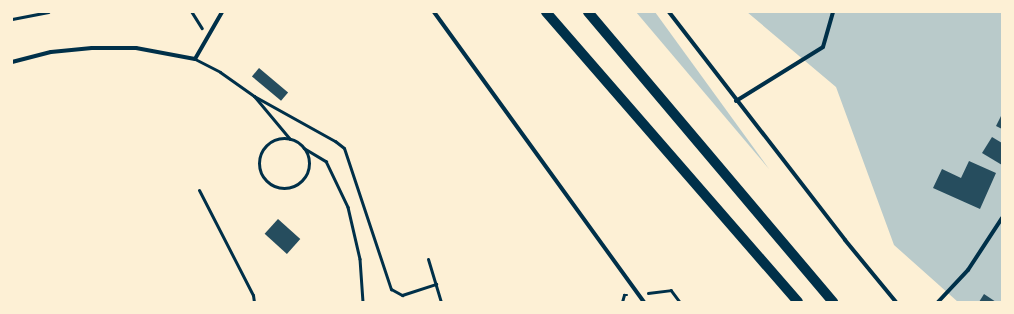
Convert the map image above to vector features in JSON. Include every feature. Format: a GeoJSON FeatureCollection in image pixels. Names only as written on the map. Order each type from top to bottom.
{"type":"FeatureCollection","features":[{"type":"Feature","properties":{"kind":"main road"},"geometry":{"type":"LineString","coordinates":[[546,12],[798,302]]}},
{"type":"Feature","properties":{"kind":"main road"},"geometry":{"type":"LineString","coordinates":[[588,12],[833,302]]}},
{"type":"Feature","properties":{"kind":"street"},"geometry":{"type":"LineString","coordinates":[[12,62],[51,52],[92,48],[136,48],[195,59],[222,12]]}},
{"type":"Feature","properties":{"kind":"street"},"geometry":{"type":"LineString","coordinates":[[434,12],[644,302]]}},
{"type":"Feature","properties":{"kind":"street"},"geometry":{"type":"LineString","coordinates":[[669,12],[736,101],[896,302]]}},
{"type":"Feature","properties":{"kind":"street"},"geometry":{"type":"LineString","coordinates":[[736,101],[823,47],[833,12]]}},
{"type":"Feature","properties":{"kind":"street"},"geometry":{"type":"LineString","coordinates":[[938,302],[968,270],[1002,218]]}},
{"type":"Feature","properties":{"kind":"lane"},"geometry":{"type":"LineString","coordinates":[[12,19],[48,12]]}},
{"type":"Feature","properties":{"kind":"lane"},"geometry":{"type":"LineString","coordinates":[[195,59],[220,72],[254,96],[335,140],[344,148],[390,289],[402,294],[436,284]]}},
{"type":"Feature","properties":{"kind":"lane"},"geometry":{"type":"LineString","coordinates":[[254,96],[290,139],[304,148],[309,164],[304,179],[290,188],[274,186],[262,175],[259,159],[262,151],[274,140],[290,139]]}},
{"type":"Feature","properties":{"kind":"lane"},"geometry":{"type":"LineString","coordinates":[[199,190],[253,295],[254,302]]}},
{"type":"Feature","properties":{"kind":"lane"},"geometry":{"type":"LineString","coordinates":[[428,259],[441,302]]}},
{"type":"Feature","properties":{"kind":"path"},"geometry":{"type":"LineString","coordinates":[[192,12],[208,38]]}},
{"type":"Feature","properties":{"kind":"path"},"geometry":{"type":"LineString","coordinates":[[304,148],[326,161],[348,207],[360,259],[363,302]]}},
{"type":"Feature","properties":{"kind":"path"},"geometry":{"type":"LineString","coordinates":[[638,294],[671,290],[680,302]]}},
{"type":"Feature","properties":{"kind":"shaded area"},"geometry":{"type":"Polygon","coordinates":[[[636,12],[655,12],[769,169],[636,12]]]}},
{"type":"Feature","properties":{"kind":"shaded area"},"geometry":{"type":"Polygon","coordinates":[[[747,12],[1002,12],[1002,302],[958,302],[894,245],[836,87],[747,12]]]}},
{"type":"Feature","properties":{"kind":"building"},"geometry":{"type":"Polygon","coordinates":[[[259,68],[288,92],[281,101],[252,76],[259,68]]]}},
{"type":"Feature","properties":{"kind":"building"},"geometry":{"type":"Polygon","coordinates":[[[1002,114],[1002,129],[996,126],[1002,114]]]}},
{"type":"Feature","properties":{"kind":"building"},"geometry":{"type":"Polygon","coordinates":[[[992,137],[1002,143],[1002,165],[982,153],[992,137]]]}},
{"type":"Feature","properties":{"kind":"building"},"geometry":{"type":"Polygon","coordinates":[[[969,161],[996,173],[980,209],[933,188],[942,169],[961,178],[969,161]]]}},
{"type":"Feature","properties":{"kind":"building"},"geometry":{"type":"Polygon","coordinates":[[[278,219],[300,239],[287,254],[265,234],[278,219]]]}},
{"type":"Feature","properties":{"kind":"building"},"geometry":{"type":"Polygon","coordinates":[[[984,294],[996,302],[979,302],[984,294]]]}}]}
